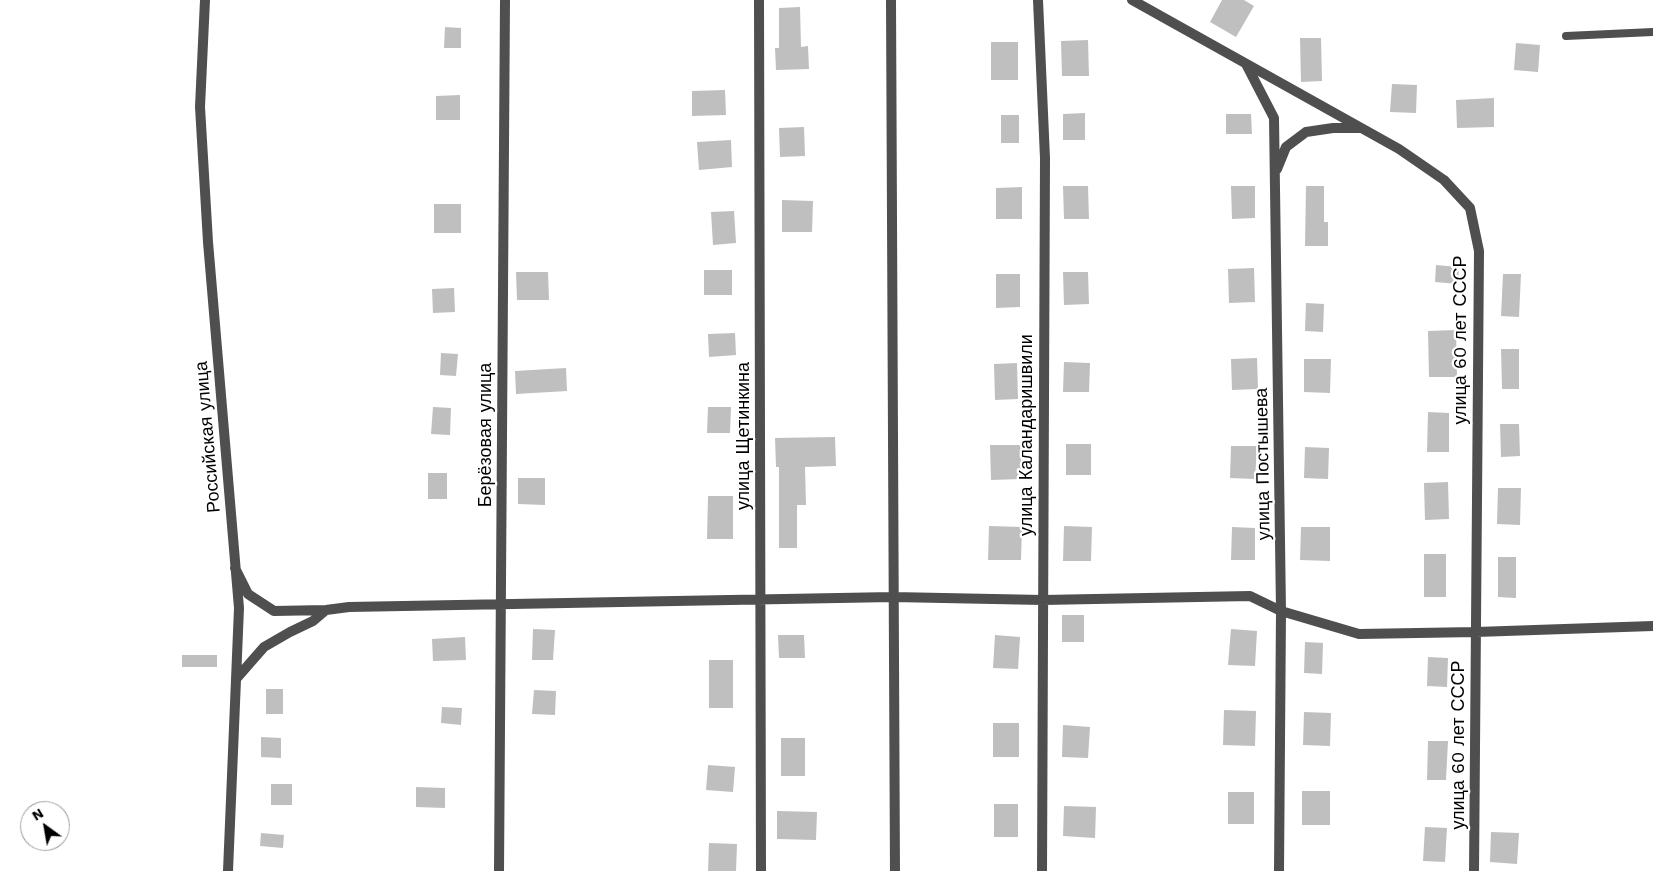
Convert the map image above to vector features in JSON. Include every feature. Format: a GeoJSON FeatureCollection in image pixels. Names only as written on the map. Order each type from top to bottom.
{"type":"FeatureCollection","features":[{"type":"Feature","properties":{"kind":"street","name":"Российская улица"},"geometry":{"type":"LineString","coordinates":[[206,0],[200,117],[238,608],[228,871]]}},
{"type":"Feature","properties":{"kind":"street","name":"Берёзовая улица"},"geometry":{"type":"LineString","coordinates":[[499,871],[505,0]]}},
{"type":"Feature","properties":{"kind":"street","name":"улица Щетинкина"},"geometry":{"type":"LineString","coordinates":[[759,0],[761,871]]}},
{"type":"Feature","properties":{"kind":"street"},"geometry":{"type":"LineString","coordinates":[[891,0],[895,871]]}},
{"type":"Feature","properties":{"kind":"street","name":"улица Каландаришвили"},"geometry":{"type":"LineString","coordinates":[[1038,0],[1044,158],[1042,871]]}},
{"type":"Feature","properties":{"kind":"street","name":"улица 60 лет СССР"},"geometry":{"type":"LineString","coordinates":[[1132,0],[1399,149],[1444,180],[1470,208],[1479,251],[1474,871]]}},
{"type":"Feature","properties":{"kind":"street","name":"улица Постышева"},"geometry":{"type":"LineString","coordinates":[[1245,63],[1274,118],[1281,611],[1279,871]]}},
{"type":"Feature","properties":{"kind":"street"},"geometry":{"type":"LineString","coordinates":[[1275,174],[1286,147],[1306,132],[1333,128],[1361,128]]}},
{"type":"Feature","properties":{"kind":"street"},"geometry":{"type":"LineString","coordinates":[[235,568],[248,594],[274,611],[326,610],[349,607],[760,600],[893,598],[1043,600],[1250,596],[1281,611],[1359,634],[1653,626]]}},
{"type":"Feature","properties":{"kind":"street"},"geometry":{"type":"LineString","coordinates":[[236,679],[264,647],[313,621],[326,610]]}},
{"type":"Feature","properties":{"kind":"lane"},"geometry":{"type":"LineString","coordinates":[[1566,36],[1653,32]]}},
{"type":"Feature","properties":{"kind":"building"},"geometry":{"type":"Polygon","coordinates":[[[1222,0],[1244,0],[1254,6],[1236,37],[1210,22],[1222,0]]]}},
{"type":"Feature","properties":{"kind":"building"},"geometry":{"type":"Polygon","coordinates":[[[800,7],[801,47],[808,46],[809,69],[776,70],[775,48],[779,48],[779,8],[800,7]]]}},
{"type":"Feature","properties":{"kind":"building"},"geometry":{"type":"Polygon","coordinates":[[[445,27],[461,28],[461,48],[444,48],[445,27]]]}},
{"type":"Feature","properties":{"kind":"building"},"geometry":{"type":"Polygon","coordinates":[[[1300,38],[1321,38],[1322,81],[1301,82],[1300,38]]]}},
{"type":"Feature","properties":{"kind":"building"},"geometry":{"type":"Polygon","coordinates":[[[1088,40],[1089,76],[1062,76],[1061,41],[1088,40]]]}},
{"type":"Feature","properties":{"kind":"building"},"geometry":{"type":"Polygon","coordinates":[[[991,42],[1018,42],[1018,80],[991,80],[991,42]]]}},
{"type":"Feature","properties":{"kind":"building"},"geometry":{"type":"Polygon","coordinates":[[[1516,43],[1540,45],[1538,72],[1514,70],[1516,43]]]}},
{"type":"Feature","properties":{"kind":"building"},"geometry":{"type":"Polygon","coordinates":[[[1392,84],[1417,85],[1416,113],[1390,112],[1392,84]]]}},
{"type":"Feature","properties":{"kind":"building"},"geometry":{"type":"Polygon","coordinates":[[[725,90],[726,115],[692,116],[692,91],[725,90]]]}},
{"type":"Feature","properties":{"kind":"building"},"geometry":{"type":"Polygon","coordinates":[[[460,95],[460,120],[436,120],[436,96],[460,95]]]}},
{"type":"Feature","properties":{"kind":"building"},"geometry":{"type":"Polygon","coordinates":[[[1494,98],[1494,127],[1457,128],[1456,100],[1494,98]]]}},
{"type":"Feature","properties":{"kind":"building"},"geometry":{"type":"Polygon","coordinates":[[[1085,113],[1085,140],[1063,140],[1063,114],[1085,113]]]}},
{"type":"Feature","properties":{"kind":"building"},"geometry":{"type":"Polygon","coordinates":[[[1226,114],[1251,114],[1252,134],[1226,134],[1226,114]]]}},
{"type":"Feature","properties":{"kind":"building"},"geometry":{"type":"Polygon","coordinates":[[[1001,115],[1019,115],[1019,143],[1001,143],[1001,115]]]}},
{"type":"Feature","properties":{"kind":"building"},"geometry":{"type":"Polygon","coordinates":[[[804,127],[805,156],[780,157],[779,128],[804,127]]]}},
{"type":"Feature","properties":{"kind":"building"},"geometry":{"type":"Polygon","coordinates":[[[731,140],[732,167],[699,170],[697,142],[731,140]]]}},
{"type":"Feature","properties":{"kind":"building"},"geometry":{"type":"Polygon","coordinates":[[[1063,186],[1088,186],[1089,219],[1064,219],[1063,186]]]}},
{"type":"Feature","properties":{"kind":"building"},"geometry":{"type":"Polygon","coordinates":[[[1231,186],[1255,186],[1255,218],[1232,219],[1231,186]]]}},
{"type":"Feature","properties":{"kind":"building"},"geometry":{"type":"Polygon","coordinates":[[[1306,186],[1324,186],[1324,222],[1328,222],[1328,246],[1305,246],[1306,186]]]}},
{"type":"Feature","properties":{"kind":"building"},"geometry":{"type":"Polygon","coordinates":[[[1022,187],[1022,219],[996,219],[996,188],[1022,187]]]}},
{"type":"Feature","properties":{"kind":"building"},"geometry":{"type":"Polygon","coordinates":[[[782,200],[813,201],[812,232],[782,232],[782,200]]]}},
{"type":"Feature","properties":{"kind":"building"},"geometry":{"type":"Polygon","coordinates":[[[434,204],[461,204],[461,233],[434,233],[434,204]]]}},
{"type":"Feature","properties":{"kind":"building"},"geometry":{"type":"Polygon","coordinates":[[[734,211],[736,243],[713,245],[711,212],[734,211]]]}},
{"type":"Feature","properties":{"kind":"building"},"geometry":{"type":"Polygon","coordinates":[[[1436,265],[1459,267],[1458,284],[1435,282],[1436,265]]]}},
{"type":"Feature","properties":{"kind":"building"},"geometry":{"type":"Polygon","coordinates":[[[1254,268],[1255,302],[1229,303],[1228,269],[1254,268]]]}},
{"type":"Feature","properties":{"kind":"building"},"geometry":{"type":"Polygon","coordinates":[[[704,270],[732,270],[732,295],[704,295],[704,270]]]}},
{"type":"Feature","properties":{"kind":"building"},"geometry":{"type":"Polygon","coordinates":[[[516,272],[548,272],[549,300],[517,300],[516,272]]]}},
{"type":"Feature","properties":{"kind":"building"},"geometry":{"type":"Polygon","coordinates":[[[1063,272],[1088,272],[1089,304],[1064,305],[1063,272]]]}},
{"type":"Feature","properties":{"kind":"building"},"geometry":{"type":"Polygon","coordinates":[[[996,274],[1020,274],[1020,307],[996,308],[996,274]]]}},
{"type":"Feature","properties":{"kind":"building"},"geometry":{"type":"Polygon","coordinates":[[[1503,274],[1521,274],[1519,317],[1501,316],[1503,274]]]}},
{"type":"Feature","properties":{"kind":"building"},"geometry":{"type":"Polygon","coordinates":[[[454,288],[455,312],[433,313],[432,289],[454,288]]]}},
{"type":"Feature","properties":{"kind":"building"},"geometry":{"type":"Polygon","coordinates":[[[1306,303],[1324,304],[1323,332],[1305,331],[1306,303]]]}},
{"type":"Feature","properties":{"kind":"building"},"geometry":{"type":"Polygon","coordinates":[[[1456,330],[1457,377],[1429,377],[1428,331],[1456,330]]]}},
{"type":"Feature","properties":{"kind":"building"},"geometry":{"type":"Polygon","coordinates":[[[735,333],[736,355],[709,357],[708,334],[735,333]]]}},
{"type":"Feature","properties":{"kind":"building"},"geometry":{"type":"Polygon","coordinates":[[[1501,349],[1519,349],[1519,389],[1502,389],[1501,349]]]}},
{"type":"Feature","properties":{"kind":"building"},"geometry":{"type":"Polygon","coordinates":[[[441,353],[458,354],[456,376],[440,375],[441,353]]]}},
{"type":"Feature","properties":{"kind":"building"},"geometry":{"type":"Polygon","coordinates":[[[1257,358],[1258,389],[1232,390],[1231,359],[1257,358]]]}},
{"type":"Feature","properties":{"kind":"building"},"geometry":{"type":"Polygon","coordinates":[[[1304,359],[1331,359],[1330,393],[1304,392],[1304,359]]]}},
{"type":"Feature","properties":{"kind":"building"},"geometry":{"type":"Polygon","coordinates":[[[1064,362],[1090,363],[1089,392],[1063,392],[1064,362]]]}},
{"type":"Feature","properties":{"kind":"building"},"geometry":{"type":"Polygon","coordinates":[[[1017,363],[1018,399],[995,400],[994,364],[1017,363]]]}},
{"type":"Feature","properties":{"kind":"building"},"geometry":{"type":"Polygon","coordinates":[[[566,368],[567,391],[516,394],[515,371],[566,368]]]}},
{"type":"Feature","properties":{"kind":"building"},"geometry":{"type":"Polygon","coordinates":[[[433,407],[451,408],[450,435],[431,434],[433,407]]]}},
{"type":"Feature","properties":{"kind":"building"},"geometry":{"type":"Polygon","coordinates":[[[708,407],[731,407],[730,433],[707,433],[708,407]]]}},
{"type":"Feature","properties":{"kind":"building"},"geometry":{"type":"Polygon","coordinates":[[[1428,412],[1449,413],[1449,452],[1427,452],[1428,412]]]}},
{"type":"Feature","properties":{"kind":"building"},"geometry":{"type":"Polygon","coordinates":[[[1500,424],[1519,424],[1520,456],[1501,457],[1500,424]]]}},
{"type":"Feature","properties":{"kind":"building"},"geometry":{"type":"Polygon","coordinates":[[[835,437],[836,466],[805,467],[806,505],[797,505],[797,548],[779,548],[779,467],[776,467],[775,438],[835,437]]]}},
{"type":"Feature","properties":{"kind":"building"},"geometry":{"type":"Polygon","coordinates":[[[1066,444],[1091,444],[1091,475],[1066,475],[1066,444]]]}},
{"type":"Feature","properties":{"kind":"building"},"geometry":{"type":"Polygon","coordinates":[[[990,445],[1021,445],[1021,479],[991,480],[990,445]]]}},
{"type":"Feature","properties":{"kind":"building"},"geometry":{"type":"Polygon","coordinates":[[[1231,446],[1257,446],[1255,479],[1230,478],[1231,446]]]}},
{"type":"Feature","properties":{"kind":"building"},"geometry":{"type":"Polygon","coordinates":[[[1305,447],[1329,448],[1328,479],[1304,478],[1305,447]]]}},
{"type":"Feature","properties":{"kind":"building"},"geometry":{"type":"Polygon","coordinates":[[[428,473],[447,473],[447,499],[428,499],[428,473]]]}},
{"type":"Feature","properties":{"kind":"building"},"geometry":{"type":"Polygon","coordinates":[[[518,478],[545,478],[545,505],[518,504],[518,478]]]}},
{"type":"Feature","properties":{"kind":"building"},"geometry":{"type":"Polygon","coordinates":[[[1448,482],[1449,519],[1425,520],[1424,483],[1448,482]]]}},
{"type":"Feature","properties":{"kind":"building"},"geometry":{"type":"Polygon","coordinates":[[[1498,488],[1521,488],[1520,525],[1497,524],[1498,488]]]}},
{"type":"Feature","properties":{"kind":"building"},"geometry":{"type":"Polygon","coordinates":[[[708,496],[733,496],[733,539],[707,539],[708,496]]]}},
{"type":"Feature","properties":{"kind":"building"},"geometry":{"type":"Polygon","coordinates":[[[989,526],[1022,527],[1021,560],[988,560],[989,526]]]}},
{"type":"Feature","properties":{"kind":"building"},"geometry":{"type":"Polygon","coordinates":[[[1064,526],[1092,527],[1091,561],[1063,561],[1064,526]]]}},
{"type":"Feature","properties":{"kind":"building"},"geometry":{"type":"Polygon","coordinates":[[[1232,527],[1255,528],[1255,560],[1231,560],[1232,527]]]}},
{"type":"Feature","properties":{"kind":"building"},"geometry":{"type":"Polygon","coordinates":[[[1301,527],[1330,527],[1330,561],[1300,560],[1301,527]]]}},
{"type":"Feature","properties":{"kind":"building"},"geometry":{"type":"Polygon","coordinates":[[[1424,554],[1446,554],[1446,597],[1424,597],[1424,554]]]}},
{"type":"Feature","properties":{"kind":"building"},"geometry":{"type":"Polygon","coordinates":[[[1498,557],[1516,557],[1516,598],[1498,597],[1498,557]]]}},
{"type":"Feature","properties":{"kind":"building"},"geometry":{"type":"Polygon","coordinates":[[[1062,615],[1084,615],[1084,642],[1062,642],[1062,615]]]}},
{"type":"Feature","properties":{"kind":"building"},"geometry":{"type":"Polygon","coordinates":[[[533,629],[555,630],[553,660],[532,660],[533,629]]]}},
{"type":"Feature","properties":{"kind":"building"},"geometry":{"type":"Polygon","coordinates":[[[1231,629],[1257,631],[1255,666],[1228,665],[1231,629]]]}},
{"type":"Feature","properties":{"kind":"building"},"geometry":{"type":"Polygon","coordinates":[[[778,635],[804,635],[805,658],[779,658],[778,635]]]}},
{"type":"Feature","properties":{"kind":"building"},"geometry":{"type":"Polygon","coordinates":[[[995,635],[1020,637],[1018,669],[993,668],[995,635]]]}},
{"type":"Feature","properties":{"kind":"building"},"geometry":{"type":"Polygon","coordinates":[[[465,637],[466,660],[433,661],[432,639],[465,637]]]}},
{"type":"Feature","properties":{"kind":"building"},"geometry":{"type":"Polygon","coordinates":[[[1305,642],[1323,643],[1322,674],[1304,673],[1305,642]]]}},
{"type":"Feature","properties":{"kind":"building"},"geometry":{"type":"Polygon","coordinates":[[[182,655],[217,655],[217,667],[182,667],[182,655]]]}},
{"type":"Feature","properties":{"kind":"building"},"geometry":{"type":"Polygon","coordinates":[[[1428,657],[1448,658],[1447,687],[1427,686],[1428,657]]]}},
{"type":"Feature","properties":{"kind":"building"},"geometry":{"type":"Polygon","coordinates":[[[709,660],[733,660],[733,708],[709,708],[709,660]]]}},
{"type":"Feature","properties":{"kind":"building"},"geometry":{"type":"Polygon","coordinates":[[[266,689],[283,689],[283,714],[266,714],[266,689]]]}},
{"type":"Feature","properties":{"kind":"building"},"geometry":{"type":"Polygon","coordinates":[[[534,690],[556,691],[555,715],[532,714],[534,690]]]}},
{"type":"Feature","properties":{"kind":"building"},"geometry":{"type":"Polygon","coordinates":[[[442,707],[462,708],[461,725],[441,723],[442,707]]]}},
{"type":"Feature","properties":{"kind":"building"},"geometry":{"type":"Polygon","coordinates":[[[1224,710],[1256,711],[1255,746],[1223,745],[1224,710]]]}},
{"type":"Feature","properties":{"kind":"building"},"geometry":{"type":"Polygon","coordinates":[[[1304,712],[1331,713],[1330,746],[1303,745],[1304,712]]]}},
{"type":"Feature","properties":{"kind":"building"},"geometry":{"type":"Polygon","coordinates":[[[993,723],[1019,723],[1019,757],[993,757],[993,723]]]}},
{"type":"Feature","properties":{"kind":"building"},"geometry":{"type":"Polygon","coordinates":[[[1063,725],[1090,727],[1088,758],[1062,757],[1063,725]]]}},
{"type":"Feature","properties":{"kind":"building"},"geometry":{"type":"Polygon","coordinates":[[[261,737],[281,738],[281,758],[261,757],[261,737]]]}},
{"type":"Feature","properties":{"kind":"building"},"geometry":{"type":"Polygon","coordinates":[[[781,738],[805,738],[805,776],[781,776],[781,738]]]}},
{"type":"Feature","properties":{"kind":"building"},"geometry":{"type":"Polygon","coordinates":[[[1428,741],[1448,741],[1446,780],[1427,780],[1428,741]]]}},
{"type":"Feature","properties":{"kind":"building"},"geometry":{"type":"Polygon","coordinates":[[[708,765],[735,767],[733,792],[706,790],[708,765]]]}},
{"type":"Feature","properties":{"kind":"building"},"geometry":{"type":"Polygon","coordinates":[[[271,784],[292,784],[292,805],[271,805],[271,784]]]}},
{"type":"Feature","properties":{"kind":"building"},"geometry":{"type":"Polygon","coordinates":[[[416,787],[445,788],[445,808],[416,807],[416,787]]]}},
{"type":"Feature","properties":{"kind":"building"},"geometry":{"type":"Polygon","coordinates":[[[1302,791],[1330,791],[1330,825],[1302,825],[1302,791]]]}},
{"type":"Feature","properties":{"kind":"building"},"geometry":{"type":"Polygon","coordinates":[[[1228,792],[1254,792],[1254,824],[1228,824],[1228,792]]]}},
{"type":"Feature","properties":{"kind":"building"},"geometry":{"type":"Polygon","coordinates":[[[994,804],[1018,804],[1018,837],[994,837],[994,804]]]}},
{"type":"Feature","properties":{"kind":"building"},"geometry":{"type":"Polygon","coordinates":[[[1064,806],[1096,807],[1095,838],[1063,836],[1064,806]]]}},
{"type":"Feature","properties":{"kind":"building"},"geometry":{"type":"Polygon","coordinates":[[[777,811],[817,812],[816,840],[777,839],[777,811]]]}},
{"type":"Feature","properties":{"kind":"building"},"geometry":{"type":"Polygon","coordinates":[[[1425,827],[1447,828],[1445,862],[1423,861],[1425,827]]]}},
{"type":"Feature","properties":{"kind":"building"},"geometry":{"type":"Polygon","coordinates":[[[1491,832],[1519,833],[1517,864],[1490,862],[1491,832]]]}},
{"type":"Feature","properties":{"kind":"building"},"geometry":{"type":"Polygon","coordinates":[[[261,833],[284,835],[283,848],[260,846],[261,833]]]}},
{"type":"Feature","properties":{"kind":"building"},"geometry":{"type":"Polygon","coordinates":[[[709,843],[737,844],[736,871],[708,871],[709,843]]]}}]}
